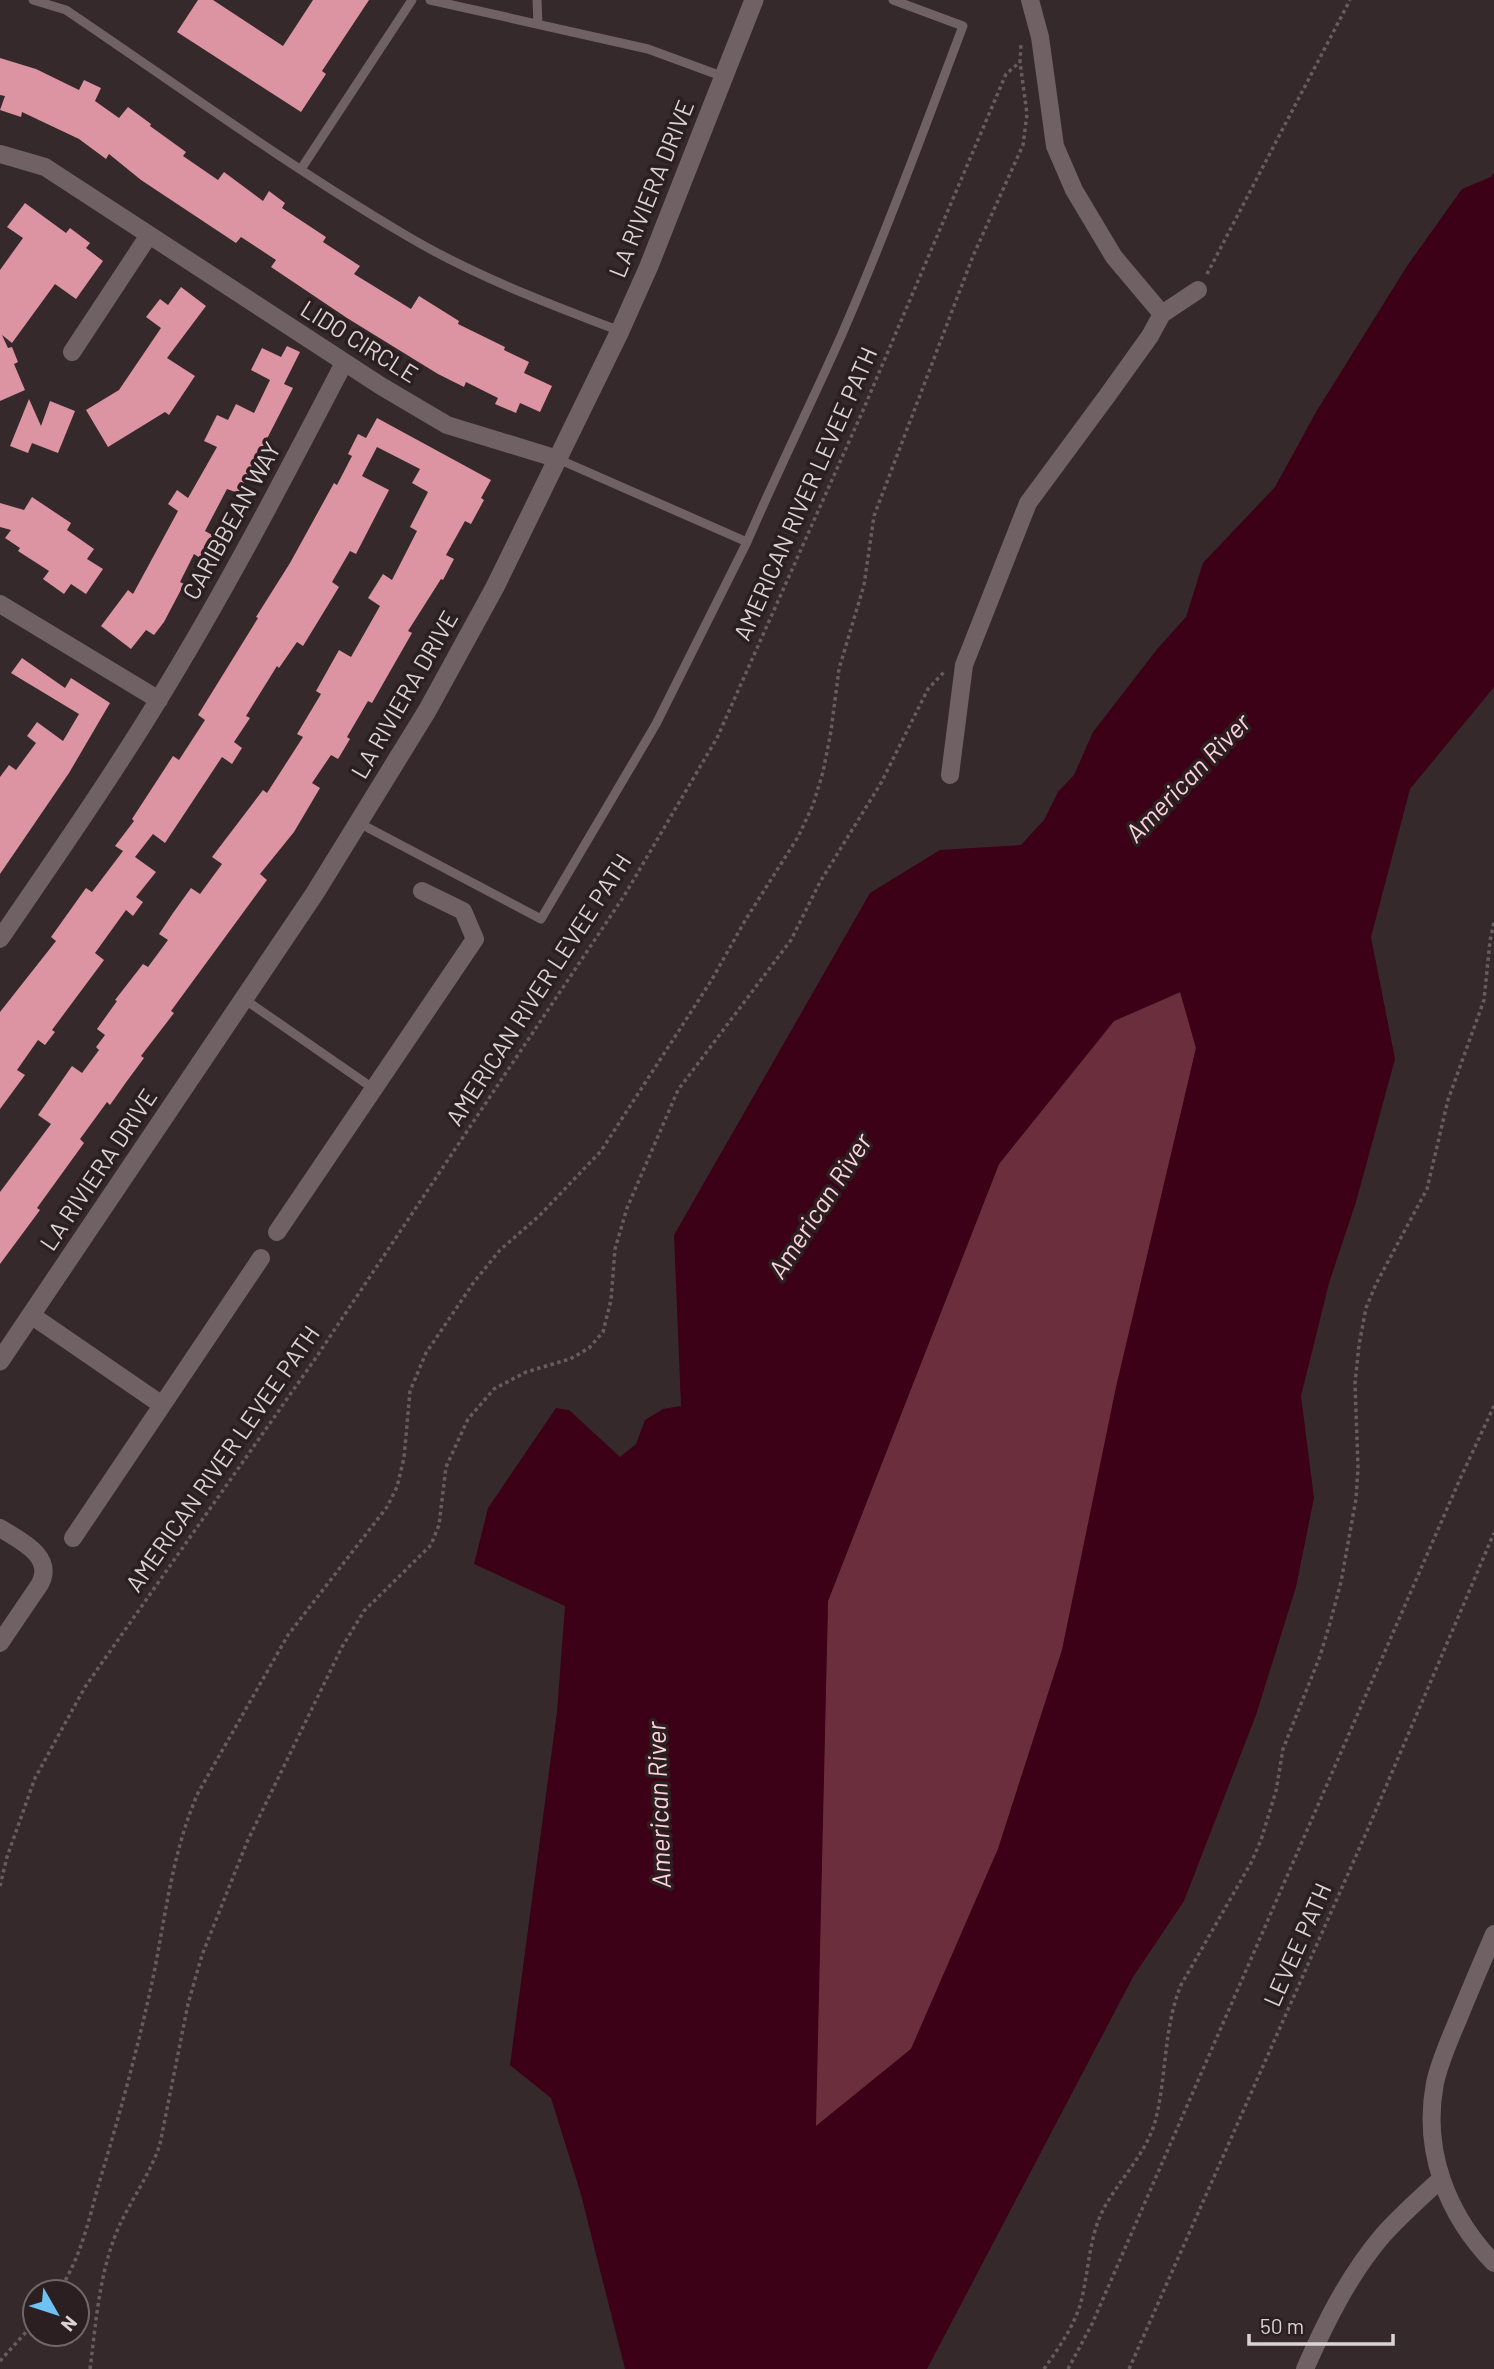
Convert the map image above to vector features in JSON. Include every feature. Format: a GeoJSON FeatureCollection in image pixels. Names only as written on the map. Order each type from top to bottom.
{"type":"FeatureCollection","features":[{"type":"Feature","properties":{"kind":"street","name":"LA RIVIERA DRIVE"},"geometry":{"type":"LineString","coordinates":[[0,1361],[359,823],[426,711],[495,587],[621,331],[754,0]]}},
{"type":"Feature","properties":{"kind":"street"},"geometry":{"type":"LineString","coordinates":[[1030,0],[1040,37],[1055,146],[1074,190],[1114,257],[1162,314]]}},
{"type":"Feature","properties":{"kind":"street","name":"LIDO CIRCLE"},"geometry":{"type":"LineString","coordinates":[[0,154],[45,167],[344,363],[447,425],[558,460]]}},
{"type":"Feature","properties":{"kind":"street"},"geometry":{"type":"LineString","coordinates":[[72,352],[149,235]]}},
{"type":"Feature","properties":{"kind":"street"},"geometry":{"type":"LineString","coordinates":[[950,775],[964,666],[1028,503],[1122,376],[1162,314],[1198,290]]}},
{"type":"Feature","properties":{"kind":"street","name":"CARIBBEAN WAY"},"geometry":{"type":"LineString","coordinates":[[2,933],[74,830],[159,700],[226,586],[344,363]]}},
{"type":"Feature","properties":{"kind":"street"},"geometry":{"type":"LineString","coordinates":[[0,604],[159,700]]}},
{"type":"Feature","properties":{"kind":"street"},"geometry":{"type":"LineString","coordinates":[[278,1232],[475,939],[463,911],[422,891]]}},
{"type":"Feature","properties":{"kind":"street"},"geometry":{"type":"LineString","coordinates":[[73,1538],[261,1258]]}},
{"type":"Feature","properties":{"kind":"street"},"geometry":{"type":"LineString","coordinates":[[31,1315],[162,1405]]}},
{"type":"Feature","properties":{"kind":"street"},"geometry":{"type":"LineString","coordinates":[[0,1528],[34,1551],[40,1557],[43,1569],[40,1584],[0,1643]]}},
{"type":"Feature","properties":{"kind":"street"},"geometry":{"type":"LineString","coordinates":[[1494,1934],[1443,2056],[1435,2082],[1432,2109],[1432,2137],[1441,2179],[1463,2226],[1494,2263]]}},
{"type":"Feature","properties":{"kind":"street"},"geometry":{"type":"LineString","coordinates":[[1305,2369],[1335,2305],[1365,2258],[1402,2216],[1441,2179]]}},
{"type":"Feature","properties":{"kind":"lane"},"geometry":{"type":"LineString","coordinates":[[33,0],[66,10],[301,169],[403,234],[462,265],[621,331]]}},
{"type":"Feature","properties":{"kind":"lane"},"geometry":{"type":"LineString","coordinates":[[66,10],[71,0]]}},
{"type":"Feature","properties":{"kind":"lane"},"geometry":{"type":"LineString","coordinates":[[301,169],[412,0]]}},
{"type":"Feature","properties":{"kind":"lane"},"geometry":{"type":"LineString","coordinates":[[430,0],[648,49],[724,77]]}},
{"type":"Feature","properties":{"kind":"lane"},"geometry":{"type":"LineString","coordinates":[[537,0],[538,24]]}},
{"type":"Feature","properties":{"kind":"lane"},"geometry":{"type":"LineString","coordinates":[[359,823],[541,919],[656,724],[747,542],[842,334],[907,173],[963,26],[893,0]]}},
{"type":"Feature","properties":{"kind":"lane"},"geometry":{"type":"LineString","coordinates":[[558,460],[747,542]]}},
{"type":"Feature","properties":{"kind":"lane"},"geometry":{"type":"LineString","coordinates":[[244,999],[374,1089]]}},
{"type":"Feature","properties":{"kind":"path"},"geometry":{"type":"LineString","coordinates":[[1198,290],[1350,0]]}},
{"type":"Feature","properties":{"kind":"path","name":"AMERICAN RIVER LEVEE PATH"},"geometry":{"type":"LineString","coordinates":[[0,1886],[7,1857],[35,1778],[85,1687],[315,1359],[534,1032],[624,896],[717,738],[859,420],[1006,74],[1020,62],[1027,114],[1023,145],[972,256],[874,516],[864,585],[839,669],[831,731],[813,805],[798,837],[711,981],[601,1151],[539,1216],[500,1250],[474,1282],[426,1353],[410,1391],[404,1458],[397,1487],[387,1507],[280,1646],[198,1793],[187,1818],[177,1855],[138,2045],[122,2108],[67,2278]]}},
{"type":"Feature","properties":{"kind":"path"},"geometry":{"type":"LineString","coordinates":[[90,2369],[103,2273],[118,2230],[153,2165],[160,2144],[188,2004],[202,1955],[247,1842],[342,1647],[364,1611],[431,1545],[439,1525],[446,1468],[468,1419],[494,1389],[526,1371],[570,1359],[589,1348],[603,1332],[611,1300],[615,1249],[627,1208],[678,1090],[791,940],[820,882],[881,783],[928,689],[946,670]]}},
{"type":"Feature","properties":{"kind":"path"},"geometry":{"type":"LineString","coordinates":[[1044,2369],[1076,2316],[1083,2295],[1094,2235],[1102,2212],[1151,2133],[1173,2005],[1181,1985],[1262,1840],[1276,1791],[1283,1749],[1320,1656],[1341,1582],[1356,1499],[1358,1468],[1355,1383],[1366,1308],[1427,1189],[1448,1100],[1483,1000],[1494,922]]}},
{"type":"Feature","properties":{"kind":"path"},"geometry":{"type":"LineString","coordinates":[[1068,2369],[1092,2325],[1132,2228],[1494,1406]]}},
{"type":"Feature","properties":{"kind":"path","name":"LEVEE PATH"},"geometry":{"type":"LineString","coordinates":[[1129,2369],[1367,1831],[1494,1533]]}},
{"type":"Feature","properties":{"kind":"path"},"geometry":{"type":"LineString","coordinates":[[0,2361],[21,2338]]}},
{"type":"Feature","properties":{"kind":"shaded area"},"geometry":{"type":"Polygon","coordinates":[[[1181,992],[1196,1048],[1062,1650],[998,1849],[911,2049],[815,2127],[828,1601],[999,1164],[1114,1021],[1181,992]]]}},
{"type":"Feature","properties":{"kind":"water","name":"American River"},"geometry":{"type":"Polygon","coordinates":[[[1494,173],[1494,687],[1410,789],[1371,937],[1395,1059],[1356,1202],[1329,1283],[1301,1396],[1314,1498],[1296,1587],[1256,1715],[1184,1901],[1133,1977],[927,2369],[625,2369],[580,2191],[551,2098],[510,2065],[557,1712],[565,1606],[474,1564],[488,1508],[556,1408],[569,1410],[620,1457],[636,1444],[645,1420],[663,1409],[681,1406],[674,1235],[870,893],[940,850],[1021,845],[1044,820],[1058,792],[1074,775],[1093,732],[1158,648],[1186,617],[1203,563],[1275,487],[1316,412],[1407,266],[1462,189],[1491,177],[1494,173]],[[1180,992],[1114,1021],[999,1164],[828,1601],[816,2126],[911,2049],[998,1849],[1062,1650],[1116,1387],[1196,1048],[1180,992]]]}},
{"type":"Feature","properties":{"kind":"building"},"geometry":{"type":"Polygon","coordinates":[[[198,0],[213,0],[283,46],[313,0],[369,0],[322,71],[326,74],[301,112],[177,32],[198,0]]]}},
{"type":"Feature","properties":{"kind":"building"},"geometry":{"type":"Polygon","coordinates":[[[0,58],[36,69],[79,90],[84,80],[101,88],[95,101],[119,118],[128,107],[186,152],[183,156],[218,180],[224,172],[263,201],[269,191],[285,203],[282,208],[326,237],[323,242],[360,266],[354,274],[411,309],[419,296],[459,321],[458,324],[529,362],[524,373],[552,386],[540,412],[520,403],[516,413],[495,404],[498,398],[466,382],[464,387],[438,374],[271,267],[276,260],[241,237],[236,243],[141,180],[109,154],[106,159],[79,139],[22,112],[21,117],[0,110],[5,96],[0,95],[0,58]]]}},
{"type":"Feature","properties":{"kind":"building"},"geometry":{"type":"Polygon","coordinates":[[[25,203],[66,233],[70,228],[90,243],[86,248],[103,261],[76,299],[55,284],[12,343],[2,335],[8,348],[12,347],[18,362],[14,364],[25,390],[0,401],[0,270],[23,238],[7,227],[25,203]]]}},
{"type":"Feature","properties":{"kind":"building"},"geometry":{"type":"Polygon","coordinates":[[[181,287],[206,306],[167,358],[195,376],[169,415],[165,412],[108,447],[86,410],[119,390],[161,328],[146,317],[160,299],[168,305],[181,287]]]}},
{"type":"Feature","properties":{"kind":"building"},"geometry":{"type":"Polygon","coordinates":[[[287,346],[300,352],[284,384],[293,388],[253,466],[238,493],[227,489],[205,531],[214,536],[200,558],[194,554],[180,582],[184,584],[164,622],[154,635],[146,630],[131,649],[101,626],[128,590],[133,594],[178,511],[168,504],[177,490],[188,498],[217,447],[204,441],[217,415],[228,420],[236,404],[254,413],[270,380],[251,370],[262,348],[281,357],[287,346]]]}},
{"type":"Feature","properties":{"kind":"building"},"geometry":{"type":"Polygon","coordinates":[[[29,399],[41,426],[50,401],[75,411],[58,453],[32,443],[28,453],[10,446],[29,399]]]}},
{"type":"Feature","properties":{"kind":"building"},"geometry":{"type":"Polygon","coordinates":[[[377,418],[491,480],[481,498],[484,500],[471,524],[465,521],[446,555],[454,559],[408,631],[412,633],[372,703],[368,701],[347,737],[350,739],[338,759],[331,755],[312,783],[320,788],[294,832],[260,874],[267,880],[171,1011],[174,1013],[141,1056],[144,1058],[110,1105],[107,1102],[80,1139],[84,1143],[0,1264],[0,1192],[51,1124],[38,1115],[72,1066],[82,1073],[99,1050],[96,1047],[105,1035],[97,1029],[143,964],[148,967],[168,940],[159,934],[191,888],[200,894],[222,864],[212,857],[263,790],[267,793],[303,737],[297,734],[321,694],[316,691],[339,650],[351,657],[380,606],[368,598],[383,574],[392,580],[417,531],[410,527],[428,492],[412,483],[420,469],[377,447],[362,476],[389,490],[356,554],[350,551],[332,582],[339,587],[303,646],[297,642],[279,668],[277,666],[246,716],[250,718],[234,742],[242,748],[232,764],[222,757],[165,843],[153,834],[135,857],[156,872],[136,897],[143,902],[133,916],[126,910],[95,953],[104,960],[52,1030],[55,1032],[45,1045],[38,1040],[17,1070],[25,1075],[0,1109],[0,1012],[56,941],[51,937],[86,888],[92,892],[123,851],[115,846],[134,821],[132,819],[173,756],[179,760],[205,720],[198,715],[258,618],[256,617],[290,563],[334,483],[337,485],[352,456],[348,454],[358,434],[366,438],[377,418]]]}},
{"type":"Feature","properties":{"kind":"building"},"geometry":{"type":"Polygon","coordinates":[[[32,497],[71,523],[67,530],[94,549],[87,559],[103,569],[86,594],[71,584],[64,594],[43,579],[49,571],[18,551],[20,548],[5,538],[11,530],[0,527],[0,503],[24,510],[32,497]]]}},
{"type":"Feature","properties":{"kind":"building"},"geometry":{"type":"Polygon","coordinates":[[[22,658],[65,688],[71,678],[110,703],[69,773],[0,874],[0,777],[9,765],[16,770],[36,743],[27,736],[37,722],[63,741],[79,714],[11,673],[22,658]]]}}]}
